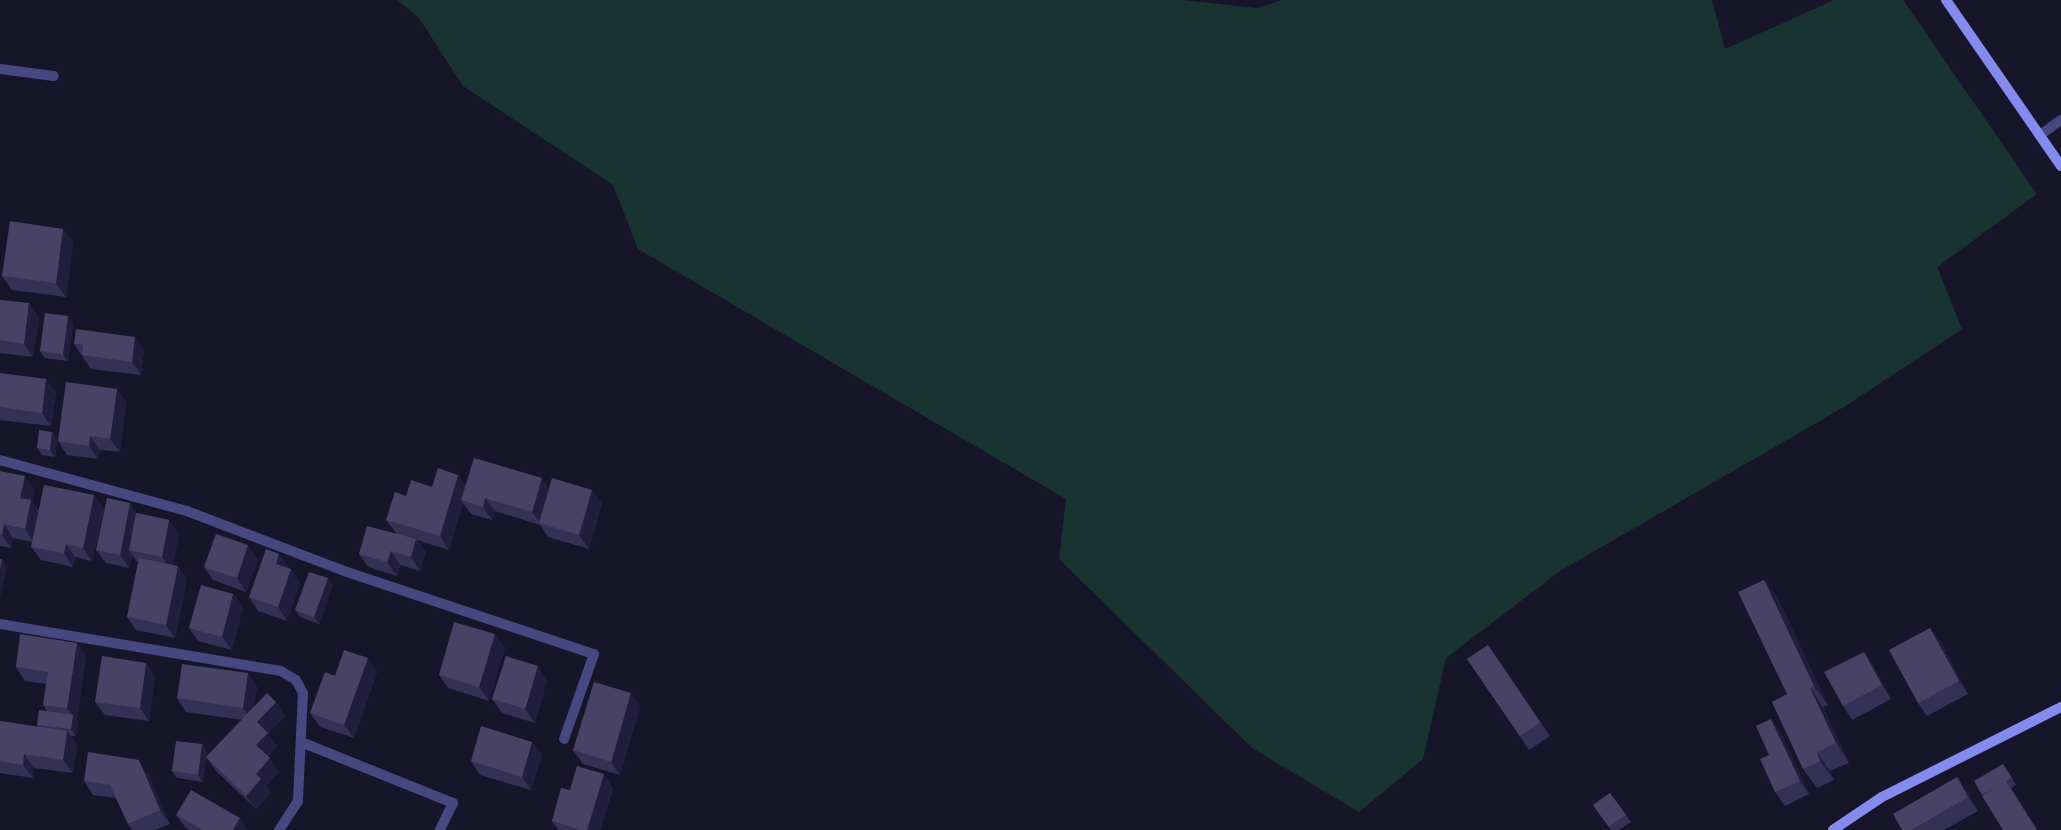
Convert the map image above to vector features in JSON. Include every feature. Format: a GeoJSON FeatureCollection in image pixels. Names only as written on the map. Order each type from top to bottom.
{"type":"FeatureCollection","features":[{"type":"Feature","properties":{"kind":"street"},"geometry":{"type":"LineString","coordinates":[[1946,0],[2061,166]]}},
{"type":"Feature","properties":{"kind":"street"},"geometry":{"type":"LineString","coordinates":[[0,69],[54,76]]}},
{"type":"Feature","properties":{"kind":"street"},"geometry":{"type":"LineString","coordinates":[[2040,135],[2061,120]]}},
{"type":"Feature","properties":{"kind":"street"},"geometry":{"type":"LineString","coordinates":[[0,460],[187,511],[344,571],[594,654],[564,738]]}},
{"type":"Feature","properties":{"kind":"street"},"geometry":{"type":"LineString","coordinates":[[0,624],[281,671],[296,680],[303,693],[298,801],[279,830]]}},
{"type":"Feature","properties":{"kind":"street"},"geometry":{"type":"LineString","coordinates":[[1833,830],[1882,797],[2061,707]]}},
{"type":"Feature","properties":{"kind":"street"},"geometry":{"type":"LineString","coordinates":[[301,742],[453,803],[440,830]]}},
{"type":"Feature","properties":{"kind":"green space"},"geometry":{"type":"Polygon","coordinates":[[[397,0],[1182,0],[1257,8],[1282,0],[1712,0],[1725,49],[1834,0],[1903,0],[2037,194],[1937,267],[1962,329],[1844,407],[1560,571],[1446,658],[1423,759],[1359,812],[1252,748],[1059,559],[1066,499],[638,249],[613,185],[463,86],[419,18],[397,0]]]}},
{"type":"Feature","properties":{"kind":"building"},"geometry":{"type":"Polygon","coordinates":[[[10,221],[63,229],[56,283],[2,276],[10,221]]]}},
{"type":"Feature","properties":{"kind":"building"},"geometry":{"type":"Polygon","coordinates":[[[0,300],[29,303],[24,344],[0,340],[0,300]]]}},
{"type":"Feature","properties":{"kind":"building"},"geometry":{"type":"Polygon","coordinates":[[[45,313],[68,316],[63,354],[40,351],[45,313]]]}},
{"type":"Feature","properties":{"kind":"building"},"geometry":{"type":"Polygon","coordinates":[[[76,329],[135,337],[132,362],[82,355],[83,345],[74,344],[76,329]]]}},
{"type":"Feature","properties":{"kind":"building"},"geometry":{"type":"Polygon","coordinates":[[[0,373],[46,379],[42,413],[0,407],[0,373]]]}},
{"type":"Feature","properties":{"kind":"building"},"geometry":{"type":"Polygon","coordinates":[[[66,382],[117,389],[110,439],[90,436],[89,446],[58,441],[66,382]]]}},
{"type":"Feature","properties":{"kind":"building"},"geometry":{"type":"Polygon","coordinates":[[[39,430],[52,432],[50,450],[37,448],[39,430]]]}},
{"type":"Feature","properties":{"kind":"building"},"geometry":{"type":"Polygon","coordinates":[[[474,458],[542,478],[532,512],[485,498],[483,507],[461,500],[474,458]]]}},
{"type":"Feature","properties":{"kind":"building"},"geometry":{"type":"Polygon","coordinates":[[[438,468],[458,475],[440,536],[386,520],[395,492],[406,496],[411,480],[432,487],[438,468]]]}},
{"type":"Feature","properties":{"kind":"building"},"geometry":{"type":"Polygon","coordinates":[[[0,471],[25,476],[20,498],[31,500],[25,529],[4,524],[2,535],[0,534],[0,471]]]}},
{"type":"Feature","properties":{"kind":"building"},"geometry":{"type":"Polygon","coordinates":[[[552,478],[592,490],[579,535],[539,523],[552,478]]]}},
{"type":"Feature","properties":{"kind":"building"},"geometry":{"type":"Polygon","coordinates":[[[44,485],[94,495],[83,548],[66,544],[64,553],[31,547],[44,485]]]}},
{"type":"Feature","properties":{"kind":"building"},"geometry":{"type":"Polygon","coordinates":[[[107,498],[130,503],[120,555],[96,550],[107,498]]]}},
{"type":"Feature","properties":{"kind":"building"},"geometry":{"type":"Polygon","coordinates":[[[136,513],[169,520],[162,557],[129,550],[136,513]]]}},
{"type":"Feature","properties":{"kind":"building"},"geometry":{"type":"Polygon","coordinates":[[[367,526],[416,539],[411,557],[391,551],[387,562],[359,554],[367,526]]]}},
{"type":"Feature","properties":{"kind":"building"},"geometry":{"type":"Polygon","coordinates":[[[216,534],[248,545],[237,578],[204,567],[216,534]]]}},
{"type":"Feature","properties":{"kind":"building"},"geometry":{"type":"Polygon","coordinates":[[[266,549],[279,554],[276,564],[291,569],[278,607],[249,597],[266,549]]]}},
{"type":"Feature","properties":{"kind":"building"},"geometry":{"type":"Polygon","coordinates":[[[139,558],[178,566],[166,625],[127,617],[139,558]]]}},
{"type":"Feature","properties":{"kind":"building"},"geometry":{"type":"Polygon","coordinates":[[[309,572],[328,578],[314,617],[295,610],[309,572]]]}},
{"type":"Feature","properties":{"kind":"building"},"geometry":{"type":"Polygon","coordinates":[[[1764,580],[1814,686],[1810,688],[1836,743],[1817,752],[1820,761],[1803,769],[1772,702],[1787,694],[1738,592],[1764,580]]]}},
{"type":"Feature","properties":{"kind":"building"},"geometry":{"type":"Polygon","coordinates":[[[201,585],[233,594],[222,637],[189,628],[201,585]]]}},
{"type":"Feature","properties":{"kind":"building"},"geometry":{"type":"Polygon","coordinates":[[[454,622],[495,634],[479,687],[439,675],[454,622]]]}},
{"type":"Feature","properties":{"kind":"building"},"geometry":{"type":"Polygon","coordinates":[[[1930,628],[1959,681],[1918,703],[1889,650],[1930,628]]]}},
{"type":"Feature","properties":{"kind":"building"},"geometry":{"type":"Polygon","coordinates":[[[20,634],[77,643],[67,708],[43,705],[48,672],[16,667],[20,634]]]}},
{"type":"Feature","properties":{"kind":"building"},"geometry":{"type":"Polygon","coordinates":[[[1488,645],[1540,722],[1520,736],[1467,659],[1488,645]]]}},
{"type":"Feature","properties":{"kind":"building"},"geometry":{"type":"Polygon","coordinates":[[[344,650],[368,658],[344,725],[310,713],[325,672],[335,676],[344,650]]]}},
{"type":"Feature","properties":{"kind":"building"},"geometry":{"type":"Polygon","coordinates":[[[1864,652],[1882,685],[1843,706],[1824,672],[1864,652]]]}},
{"type":"Feature","properties":{"kind":"building"},"geometry":{"type":"Polygon","coordinates":[[[102,656],[146,663],[140,708],[95,702],[102,656]]]}},
{"type":"Feature","properties":{"kind":"building"},"geometry":{"type":"Polygon","coordinates":[[[506,656],[538,666],[525,709],[492,699],[506,656]]]}},
{"type":"Feature","properties":{"kind":"building"},"geometry":{"type":"Polygon","coordinates":[[[182,664],[248,673],[243,708],[177,698],[182,664]]]}},
{"type":"Feature","properties":{"kind":"building"},"geometry":{"type":"Polygon","coordinates":[[[594,682],[631,693],[611,762],[573,750],[594,682]]]}},
{"type":"Feature","properties":{"kind":"building"},"geometry":{"type":"Polygon","coordinates":[[[267,693],[276,702],[257,722],[268,733],[256,745],[270,758],[256,774],[261,779],[246,796],[206,757],[267,693]]]}},
{"type":"Feature","properties":{"kind":"building"},"geometry":{"type":"Polygon","coordinates":[[[39,710],[73,715],[71,729],[37,725],[39,710]]]}},
{"type":"Feature","properties":{"kind":"building"},"geometry":{"type":"Polygon","coordinates":[[[1771,719],[1800,781],[1775,792],[1760,759],[1769,755],[1756,726],[1771,719]]]}},
{"type":"Feature","properties":{"kind":"building"},"geometry":{"type":"Polygon","coordinates":[[[0,721],[67,731],[63,760],[24,754],[23,765],[0,761],[0,721]]]}},
{"type":"Feature","properties":{"kind":"building"},"geometry":{"type":"Polygon","coordinates":[[[481,726],[532,742],[522,777],[471,761],[481,726]]]}},
{"type":"Feature","properties":{"kind":"building"},"geometry":{"type":"Polygon","coordinates":[[[176,741],[202,744],[198,775],[172,771],[176,741]]]}},
{"type":"Feature","properties":{"kind":"building"},"geometry":{"type":"Polygon","coordinates":[[[88,752],[139,760],[160,810],[128,824],[110,785],[84,781],[88,752]]]}},
{"type":"Feature","properties":{"kind":"building"},"geometry":{"type":"Polygon","coordinates":[[[2003,764],[2012,778],[1982,795],[1974,781],[2003,764]]]}},
{"type":"Feature","properties":{"kind":"building"},"geometry":{"type":"Polygon","coordinates":[[[577,766],[604,774],[587,830],[552,821],[561,788],[570,790],[577,766]]]}},
{"type":"Feature","properties":{"kind":"building"},"geometry":{"type":"Polygon","coordinates":[[[1957,777],[1968,797],[1911,830],[1902,830],[1893,814],[1957,777]]]}},
{"type":"Feature","properties":{"kind":"building"},"geometry":{"type":"Polygon","coordinates":[[[2006,781],[2037,830],[2003,830],[1982,796],[2006,781]]]}},
{"type":"Feature","properties":{"kind":"building"},"geometry":{"type":"Polygon","coordinates":[[[191,790],[240,818],[233,830],[203,830],[176,815],[191,790]]]}},
{"type":"Feature","properties":{"kind":"building"},"geometry":{"type":"Polygon","coordinates":[[[1610,793],[1626,815],[1609,827],[1593,805],[1610,793]]]}}]}
